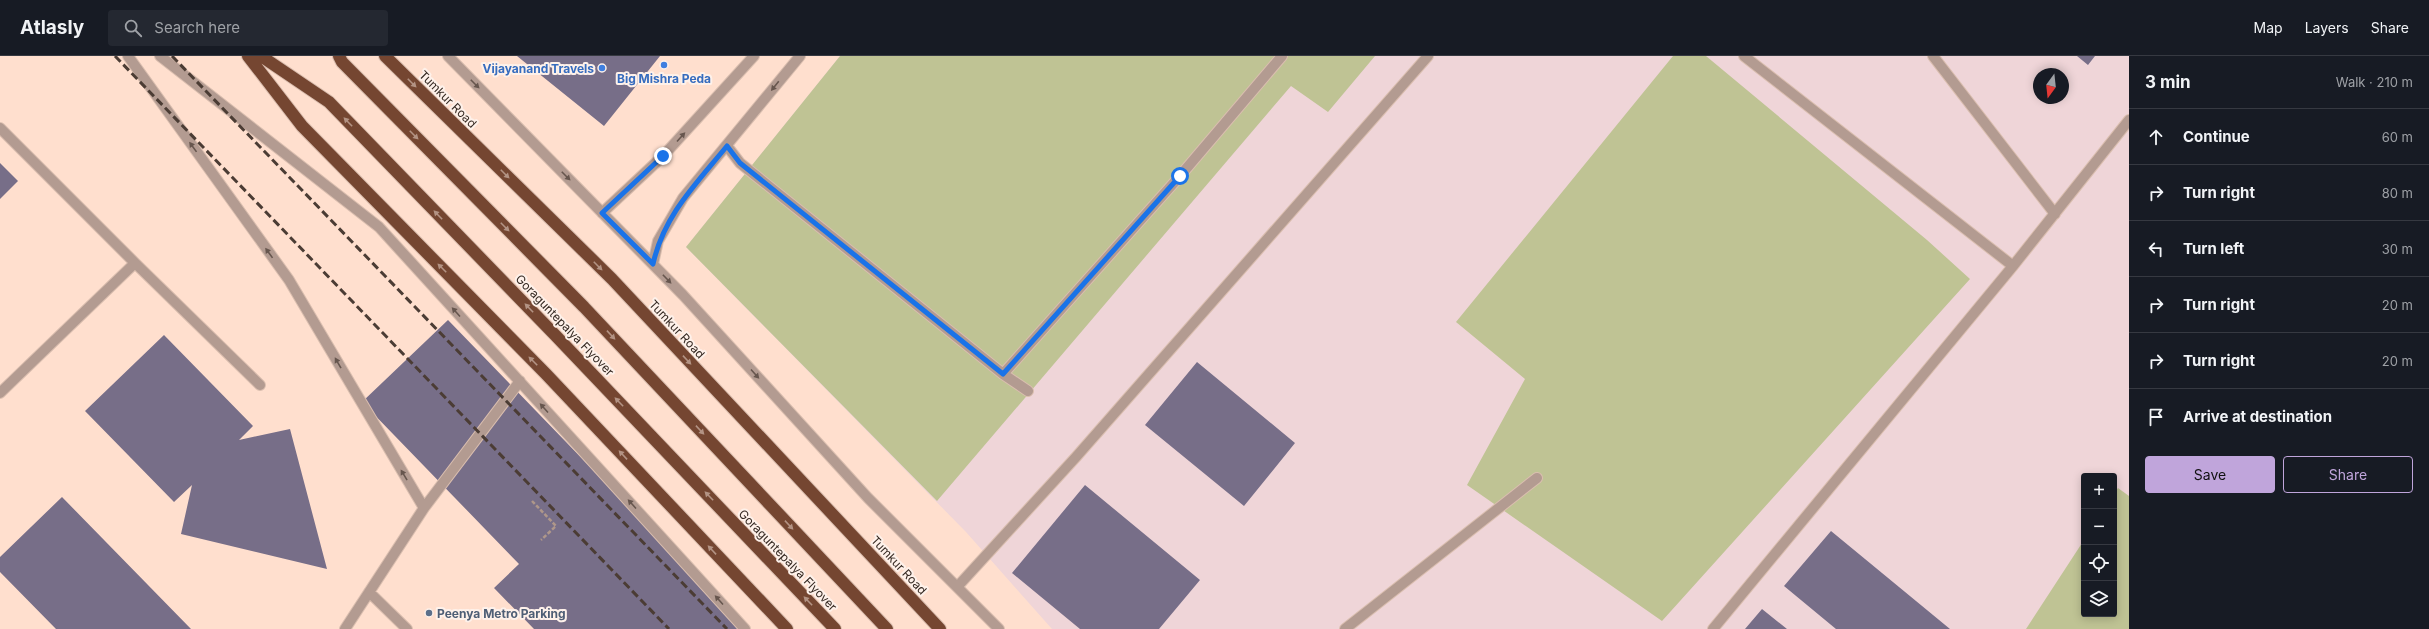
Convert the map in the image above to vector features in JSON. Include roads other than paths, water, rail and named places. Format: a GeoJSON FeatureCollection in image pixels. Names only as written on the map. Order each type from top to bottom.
{"type":"FeatureCollection","features":[{"type":"Feature","properties":{"kind":"highway"},"geometry":{"type":"LineString","coordinates":[[248,56],[302,126],[546,374],[787,629]]}},
{"type":"Feature","properties":{"kind":"highway","name":"Goraguntepalya Flyover"},"geometry":{"type":"LineString","coordinates":[[261,56],[329,102],[556,336],[835,629]]}},
{"type":"Feature","properties":{"kind":"highway","name":"Goraguntepalya Flyover"},"geometry":{"type":"LineString","coordinates":[[339,56],[342,62],[584,307],[887,629]]}},
{"type":"Feature","properties":{"kind":"highway","name":"Tumkur Road"},"geometry":{"type":"LineString","coordinates":[[385,56],[612,279],[940,629]]}},
{"type":"Feature","properties":{"kind":"street"},"geometry":{"type":"LineString","coordinates":[[128,56],[289,280],[424,508]]}},
{"type":"Feature","properties":{"kind":"street"},"geometry":{"type":"LineString","coordinates":[[160,56],[380,227],[745,629]]}},
{"type":"Feature","properties":{"kind":"street"},"geometry":{"type":"LineString","coordinates":[[448,56],[653,264],[868,498],[958,586],[999,629]]}},
{"type":"Feature","properties":{"kind":"street"},"geometry":{"type":"LineString","coordinates":[[602,213],[663,156],[754,56]]}},
{"type":"Feature","properties":{"kind":"street"},"geometry":{"type":"LineString","coordinates":[[653,264],[658,241],[667,223],[683,198],[800,56]]}},
{"type":"Feature","properties":{"kind":"street"},"geometry":{"type":"LineString","coordinates":[[1003,374],[1180,176],[1282,56]]}},
{"type":"Feature","properties":{"kind":"street"},"geometry":{"type":"LineString","coordinates":[[958,586],[1076,457],[1428,56]]}},
{"type":"Feature","properties":{"kind":"street"},"geometry":{"type":"LineString","coordinates":[[1744,56],[2013,266]]}},
{"type":"Feature","properties":{"kind":"street"},"geometry":{"type":"LineString","coordinates":[[1933,56],[2055,214]]}},
{"type":"Feature","properties":{"kind":"street"},"geometry":{"type":"LineString","coordinates":[[1713,629],[2013,266],[2129,120]]}},
{"type":"Feature","properties":{"kind":"street"},"geometry":{"type":"LineString","coordinates":[[0,128],[260,385]]}},
{"type":"Feature","properties":{"kind":"street"},"geometry":{"type":"LineString","coordinates":[[727,146],[740,163],[1003,374],[1028,391]]}},
{"type":"Feature","properties":{"kind":"street"},"geometry":{"type":"LineString","coordinates":[[0,393],[135,263]]}},
{"type":"Feature","properties":{"kind":"street"},"geometry":{"type":"LineString","coordinates":[[345,629],[424,508],[520,381]]}},
{"type":"Feature","properties":{"kind":"street"},"geometry":{"type":"LineString","coordinates":[[1345,629],[1537,478]]}},
{"type":"Feature","properties":{"kind":"street"},"geometry":{"type":"LineString","coordinates":[[369,592],[407,629]]}},
{"type":"Feature","properties":{"kind":"railway"},"geometry":{"type":"LineString","coordinates":[[115,56],[669,629]]}},
{"type":"Feature","properties":{"kind":"railway"},"geometry":{"type":"LineString","coordinates":[[172,56],[727,629]]}},
{"type":"Feature","properties":{"kind":"place","name":"Big Mishra Peda"},"geometry":{"type":"Point","coordinates":[664,65]}},
{"type":"Feature","properties":{"kind":"place","name":"Vijayanand Travels"},"geometry":{"type":"Point","coordinates":[602,68]}},
{"type":"Feature","properties":{"kind":"place","name":"Peenya Metro Parking"},"geometry":{"type":"Point","coordinates":[429,613]}}]}
